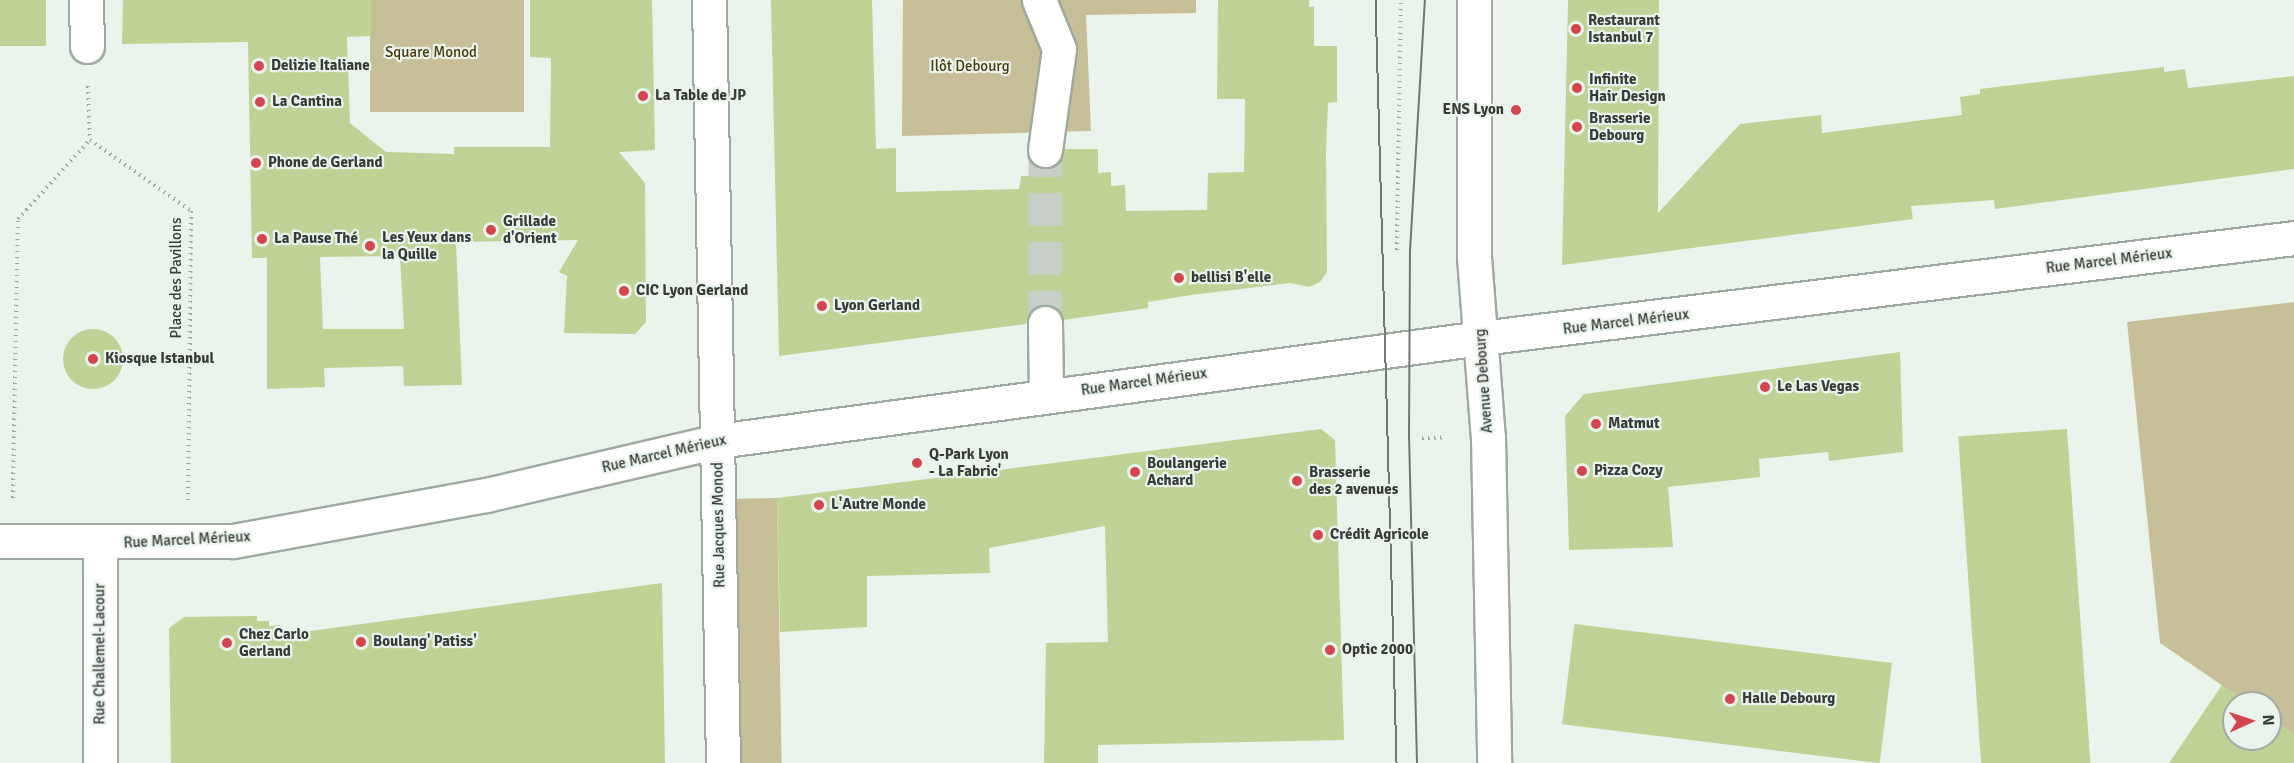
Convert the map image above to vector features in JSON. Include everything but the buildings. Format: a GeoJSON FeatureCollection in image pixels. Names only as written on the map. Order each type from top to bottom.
{"type":"FeatureCollection","features":[{"type":"Feature","properties":{"kind":"street"},"geometry":{"type":"LineString","coordinates":[[86,0],[87,46]]}},
{"type":"Feature","properties":{"kind":"street","name":"Rue Jacques Monod"},"geometry":{"type":"LineString","coordinates":[[709,0],[723,763]]}},
{"type":"Feature","properties":{"kind":"street"},"geometry":{"type":"LineString","coordinates":[[1039,0],[1059,49],[1045,150]]}},
{"type":"Feature","properties":{"kind":"street","name":"Avenue Debourg"},"geometry":{"type":"LineString","coordinates":[[1474,0],[1473,257],[1481,338],[1489,469],[1494,763]]}},
{"type":"Feature","properties":{"kind":"street","name":"Rue Marcel Mérieux"},"geometry":{"type":"LineString","coordinates":[[6,541],[100,544],[187,540],[233,541],[486,495],[718,441],[1481,338],[2294,238]]}},
{"type":"Feature","properties":{"kind":"street"},"geometry":{"type":"LineString","coordinates":[[1045,323],[1046,395]]}},
{"type":"Feature","properties":{"kind":"street","name":"Rue Challemel-Lacour"},"geometry":{"type":"LineString","coordinates":[[100,544],[100,763]]}},
{"type":"Feature","properties":{"kind":"path"},"geometry":{"type":"LineString","coordinates":[[1397,249],[1401,0]]}},
{"type":"Feature","properties":{"kind":"path"},"geometry":{"type":"LineString","coordinates":[[6,541],[18,219],[90,140],[87,46]]}},
{"type":"Feature","properties":{"kind":"path","name":"Place des Pavillons"},"geometry":{"type":"LineString","coordinates":[[90,140],[191,211],[187,540]]}},
{"type":"Feature","properties":{"kind":"path"},"geometry":{"type":"LineString","coordinates":[[1422,438],[1451,437]]}},
{"type":"Feature","properties":{"kind":"green space","name":"Square Monod"},"geometry":{"type":"Polygon","coordinates":[[[370,0],[524,0],[524,112],[370,112],[370,0]]]}},
{"type":"Feature","properties":{"kind":"green space","name":"Ilôt Debourg"},"geometry":{"type":"Polygon","coordinates":[[[903,0],[1196,0],[1196,13],[1086,15],[1091,131],[902,136],[903,0]]]}},
{"type":"Feature","properties":{"kind":"green space"},"geometry":{"type":"Polygon","coordinates":[[[2294,302],[2294,734],[2282,726],[2282,691],[2230,691],[2160,643],[2127,322],[2294,302]]]}},
{"type":"Feature","properties":{"kind":"green space"},"geometry":{"type":"Polygon","coordinates":[[[777,498],[782,763],[741,763],[736,499],[777,498]]]}},
{"type":"Feature","properties":{"kind":"tunnel"},"geometry":{"type":"LineString","coordinates":[[1045,150],[1045,323]]}},
{"type":"Feature","properties":{"kind":"tram line"},"geometry":{"type":"LineString","coordinates":[[1376,0],[1397,763]]}},
{"type":"Feature","properties":{"kind":"tram line"},"geometry":{"type":"LineString","coordinates":[[1417,763],[1409,438],[1410,251],[1425,0]]}},
{"type":"Feature","properties":{"kind":"place","name":"Restaurant Istanbul 7"},"geometry":{"type":"Point","coordinates":[1576,29]}},
{"type":"Feature","properties":{"kind":"place","name":"Delizie Italiane"},"geometry":{"type":"Point","coordinates":[259,66]}},
{"type":"Feature","properties":{"kind":"place","name":"Infinite Hair Design"},"geometry":{"type":"Point","coordinates":[1577,88]}},
{"type":"Feature","properties":{"kind":"place","name":"La Table de JP"},"geometry":{"type":"Point","coordinates":[643,96]}},
{"type":"Feature","properties":{"kind":"place","name":"La Cantina"},"geometry":{"type":"Point","coordinates":[260,102]}},
{"type":"Feature","properties":{"kind":"place","name":"ENS Lyon"},"geometry":{"type":"Point","coordinates":[1516,110]}},
{"type":"Feature","properties":{"kind":"place","name":"Brasserie Debourg"},"geometry":{"type":"Point","coordinates":[1577,127]}},
{"type":"Feature","properties":{"kind":"place","name":"Phone de Gerland"},"geometry":{"type":"Point","coordinates":[256,163]}},
{"type":"Feature","properties":{"kind":"place","name":"Grillade d'Orient"},"geometry":{"type":"Point","coordinates":[491,230]}},
{"type":"Feature","properties":{"kind":"place","name":"La Pause Thé"},"geometry":{"type":"Point","coordinates":[262,239]}},
{"type":"Feature","properties":{"kind":"place","name":"Les Yeux dans la Quille"},"geometry":{"type":"Point","coordinates":[370,246]}},
{"type":"Feature","properties":{"kind":"place","name":"bellisi B'elle"},"geometry":{"type":"Point","coordinates":[1179,278]}},
{"type":"Feature","properties":{"kind":"place","name":"CIC Lyon Gerland"},"geometry":{"type":"Point","coordinates":[624,291]}},
{"type":"Feature","properties":{"kind":"place","name":"Lyon Gerland"},"geometry":{"type":"Point","coordinates":[822,306]}},
{"type":"Feature","properties":{"kind":"place","name":"Kiosque Istanbul"},"geometry":{"type":"Point","coordinates":[93,359]}},
{"type":"Feature","properties":{"kind":"place","name":"Le Las Vegas"},"geometry":{"type":"Point","coordinates":[1765,387]}},
{"type":"Feature","properties":{"kind":"place","name":"Matmut"},"geometry":{"type":"Point","coordinates":[1596,424]}},
{"type":"Feature","properties":{"kind":"place","name":"Q-Park Lyon - La Fabric'"},"geometry":{"type":"Point","coordinates":[917,463]}},
{"type":"Feature","properties":{"kind":"place","name":"Pizza Cozy"},"geometry":{"type":"Point","coordinates":[1582,471]}},
{"type":"Feature","properties":{"kind":"place","name":"Boulangerie Achard"},"geometry":{"type":"Point","coordinates":[1135,472]}},
{"type":"Feature","properties":{"kind":"place","name":"Brasserie des 2 avenues"},"geometry":{"type":"Point","coordinates":[1297,481]}},
{"type":"Feature","properties":{"kind":"place","name":"L'Autre Monde"},"geometry":{"type":"Point","coordinates":[819,505]}},
{"type":"Feature","properties":{"kind":"place","name":"Crédit Agricole"},"geometry":{"type":"Point","coordinates":[1318,535]}},
{"type":"Feature","properties":{"kind":"place","name":"Boulang' Patiss'"},"geometry":{"type":"Point","coordinates":[361,642]}},
{"type":"Feature","properties":{"kind":"place","name":"Chez Carlo Gerland"},"geometry":{"type":"Point","coordinates":[227,643]}},
{"type":"Feature","properties":{"kind":"place","name":"Optic 2000"},"geometry":{"type":"Point","coordinates":[1330,650]}},
{"type":"Feature","properties":{"kind":"place","name":"Halle Debourg"},"geometry":{"type":"Point","coordinates":[1730,699]}}]}
